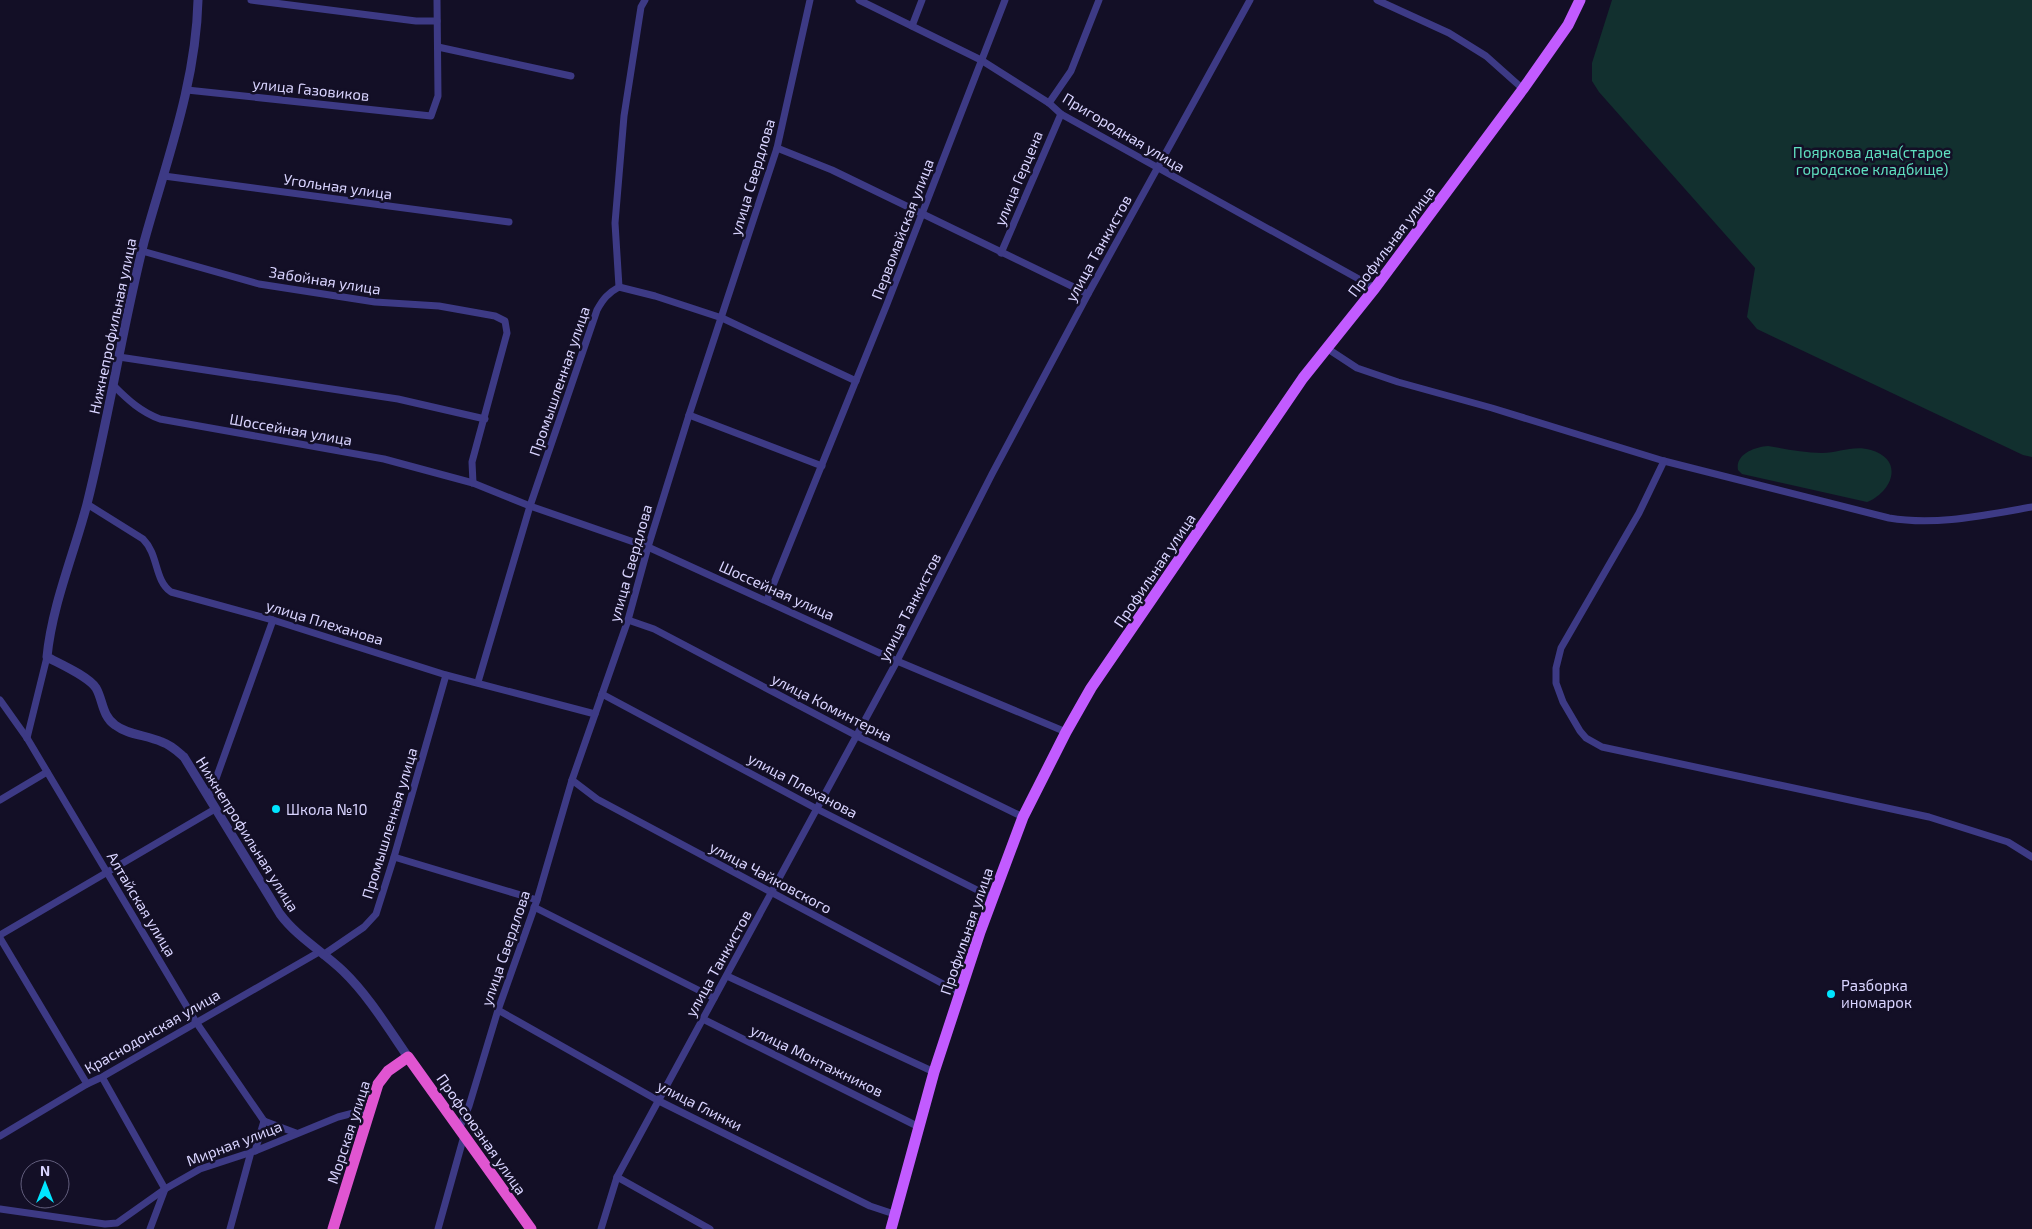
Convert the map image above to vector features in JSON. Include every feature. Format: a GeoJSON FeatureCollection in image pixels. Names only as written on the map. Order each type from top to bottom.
{"type":"FeatureCollection","features":[{"type":"Feature","properties":{"kind":"highway","name":"Морская улица"},"geometry":{"type":"LineString","coordinates":[[333,1229],[369,1109],[382,1076],[408,1057]]}},
{"type":"Feature","properties":{"kind":"highway","name":"Профсоюзная улица"},"geometry":{"type":"LineString","coordinates":[[408,1057],[531,1229]]}},
{"type":"Feature","properties":{"kind":"main road","name":"Профильная улица"},"geometry":{"type":"LineString","coordinates":[[891,1229],[934,1072],[993,898],[1023,817],[1066,732],[1091,688],[1303,378],[1328,350],[1523,89],[1568,25],[1580,0]]}},
{"type":"Feature","properties":{"kind":"street","name":"Нижнепрофильная улица"},"geometry":{"type":"LineString","coordinates":[[27,738],[47,657],[50,634],[87,504],[142,251],[187,90],[198,33],[198,0]]}},
{"type":"Feature","properties":{"kind":"street"},"geometry":{"type":"LineString","coordinates":[[251,0],[416,21],[437,21]]}},
{"type":"Feature","properties":{"kind":"street"},"geometry":{"type":"LineString","coordinates":[[437,0],[438,47],[571,76]]}},
{"type":"Feature","properties":{"kind":"street"},"geometry":{"type":"LineString","coordinates":[[645,0],[641,7],[624,116],[615,223],[619,287],[655,296],[722,318],[856,381]]}},
{"type":"Feature","properties":{"kind":"street","name":"улица Свердлова"},"geometry":{"type":"LineString","coordinates":[[438,1229],[469,1106],[498,1010],[536,904],[572,780],[628,620],[648,547],[689,415],[777,148],[810,0]]}},
{"type":"Feature","properties":{"kind":"street","name":"Пригородная улица"},"geometry":{"type":"LineString","coordinates":[[859,0],[981,60],[1050,103],[1060,114],[1375,288]]}},
{"type":"Feature","properties":{"kind":"street"},"geometry":{"type":"LineString","coordinates":[[912,26],[922,0]]}},
{"type":"Feature","properties":{"kind":"street","name":"Первомайская улица"},"geometry":{"type":"LineString","coordinates":[[767,600],[856,381],[1006,0]]}},
{"type":"Feature","properties":{"kind":"street"},"geometry":{"type":"LineString","coordinates":[[1050,103],[1071,72],[1099,0]]}},
{"type":"Feature","properties":{"kind":"street","name":"улица Танкистов"},"geometry":{"type":"LineString","coordinates":[[601,1229],[617,1177],[857,736],[992,474],[1088,294],[1250,0]]}},
{"type":"Feature","properties":{"kind":"street"},"geometry":{"type":"LineString","coordinates":[[1377,0],[1449,33],[1486,56],[1523,89]]}},
{"type":"Feature","properties":{"kind":"street","name":"улица Газовиков"},"geometry":{"type":"LineString","coordinates":[[187,90],[431,116],[438,96],[438,47]]}},
{"type":"Feature","properties":{"kind":"street","name":"улица Герцена"},"geometry":{"type":"LineString","coordinates":[[1001,252],[1060,114]]}},
{"type":"Feature","properties":{"kind":"street"},"geometry":{"type":"LineString","coordinates":[[777,148],[832,170],[1088,294]]}},
{"type":"Feature","properties":{"kind":"street","name":"Угольная улица"},"geometry":{"type":"LineString","coordinates":[[164,176],[509,222]]}},
{"type":"Feature","properties":{"kind":"street","name":"Забойная улица"},"geometry":{"type":"LineString","coordinates":[[142,251],[259,284],[375,302],[439,306],[496,316],[506,321],[507,334],[485,418]]}},
{"type":"Feature","properties":{"kind":"street","name":"Промышленная улица"},"geometry":{"type":"LineString","coordinates":[[478,682],[530,506],[597,310],[608,293],[619,287]]}},
{"type":"Feature","properties":{"kind":"street"},"geometry":{"type":"LineString","coordinates":[[1328,350],[1357,368],[1398,382],[1492,408],[1664,461],[1903,520],[1957,519],[2032,506]]}},
{"type":"Feature","properties":{"kind":"street"},"geometry":{"type":"LineString","coordinates":[[119,356],[398,399],[485,418],[472,462],[473,484]]}},
{"type":"Feature","properties":{"kind":"street","name":"Шоссейная улица"},"geometry":{"type":"LineString","coordinates":[[114,386],[134,406],[147,415],[160,419],[384,459],[473,484],[648,547],[897,660],[1066,732]]}},
{"type":"Feature","properties":{"kind":"street"},"geometry":{"type":"LineString","coordinates":[[689,415],[822,466]]}},
{"type":"Feature","properties":{"kind":"street"},"geometry":{"type":"LineString","coordinates":[[1664,461],[1639,513],[1562,648],[1556,668],[1556,684],[1571,718],[1586,738],[1602,747],[1929,816],[2008,842],[2032,857]]}},
{"type":"Feature","properties":{"kind":"street","name":"улица Плеханова"},"geometry":{"type":"LineString","coordinates":[[87,504],[143,539],[149,545],[156,560],[163,586],[171,592],[273,620],[446,675],[595,714]]}},
{"type":"Feature","properties":{"kind":"street"},"geometry":{"type":"LineString","coordinates":[[209,798],[273,620]]}},
{"type":"Feature","properties":{"kind":"street","name":"улица Коминтерна"},"geometry":{"type":"LineString","coordinates":[[628,620],[654,629],[857,736],[1023,817]]}},
{"type":"Feature","properties":{"kind":"street","name":"Нижнепрофильная улица"},"geometry":{"type":"LineString","coordinates":[[47,657],[89,681],[95,687],[104,712],[112,724],[120,729],[163,742],[174,748],[192,768],[215,809],[290,928],[343,971],[408,1057]]}},
{"type":"Feature","properties":{"kind":"street","name":"Промышленная улица"},"geometry":{"type":"LineString","coordinates":[[321,953],[364,928],[376,914],[446,675]]}},
{"type":"Feature","properties":{"kind":"street","name":"улица Плеханова"},"geometry":{"type":"LineString","coordinates":[[602,694],[817,809],[993,898]]}},
{"type":"Feature","properties":{"kind":"street","name":"Алтайская улица"},"geometry":{"type":"LineString","coordinates":[[0,700],[27,738],[196,1022],[264,1121]]}},
{"type":"Feature","properties":{"kind":"street"},"geometry":{"type":"LineString","coordinates":[[0,800],[47,772]]}},
{"type":"Feature","properties":{"kind":"street","name":"улица Чайковского"},"geometry":{"type":"LineString","coordinates":[[572,780],[596,798],[960,993]]}},
{"type":"Feature","properties":{"kind":"street"},"geometry":{"type":"LineString","coordinates":[[87,1084],[0,937],[215,809]]}},
{"type":"Feature","properties":{"kind":"street"},"geometry":{"type":"LineString","coordinates":[[394,857],[536,904],[714,998]]}},
{"type":"Feature","properties":{"kind":"street","name":"Краснодонская улица"},"geometry":{"type":"LineString","coordinates":[[0,1136],[87,1084],[321,953]]}},
{"type":"Feature","properties":{"kind":"street"},"geometry":{"type":"LineString","coordinates":[[727,976],[934,1072]]}},
{"type":"Feature","properties":{"kind":"street","name":"улица Глинки"},"geometry":{"type":"LineString","coordinates":[[498,1010],[659,1101],[870,1206],[894,1214]]}},
{"type":"Feature","properties":{"kind":"street","name":"улица Монтажников"},"geometry":{"type":"LineString","coordinates":[[703,1019],[919,1127]]}},
{"type":"Feature","properties":{"kind":"street"},"geometry":{"type":"LineString","coordinates":[[102,1077],[165,1189],[150,1229]]}},
{"type":"Feature","properties":{"kind":"street","name":"Мирная улица"},"geometry":{"type":"LineString","coordinates":[[0,1209],[105,1224],[117,1223],[165,1189],[200,1169],[253,1151],[338,1117],[369,1109]]}},
{"type":"Feature","properties":{"kind":"street"},"geometry":{"type":"LineString","coordinates":[[230,1229],[264,1121],[296,1133]]}},
{"type":"Feature","properties":{"kind":"street"},"geometry":{"type":"LineString","coordinates":[[617,1177],[710,1229]]}},
{"type":"Feature","properties":{"kind":"green space","name":"Пояркова дача(старое городское кладбище)"},"geometry":{"type":"Polygon","coordinates":[[[1612,0],[2032,0],[2032,457],[2023,455],[1757,329],[1747,317],[1755,268],[1599,92],[1592,81],[1592,63],[1612,0]]]}},
{"type":"Feature","properties":{"kind":"green space"},"geometry":{"type":"Polygon","coordinates":[[[1768,446],[1815,453],[1828,453],[1858,448],[1871,450],[1882,455],[1888,461],[1891,468],[1891,476],[1883,491],[1867,502],[1742,474],[1738,470],[1740,460],[1747,452],[1768,446]]]}},
{"type":"Feature","properties":{"kind":"place","name":"Школа №10"},"geometry":{"type":"Point","coordinates":[276,809]}},
{"type":"Feature","properties":{"kind":"place","name":"Разборка иномарок"},"geometry":{"type":"Point","coordinates":[1831,994]}}]}
